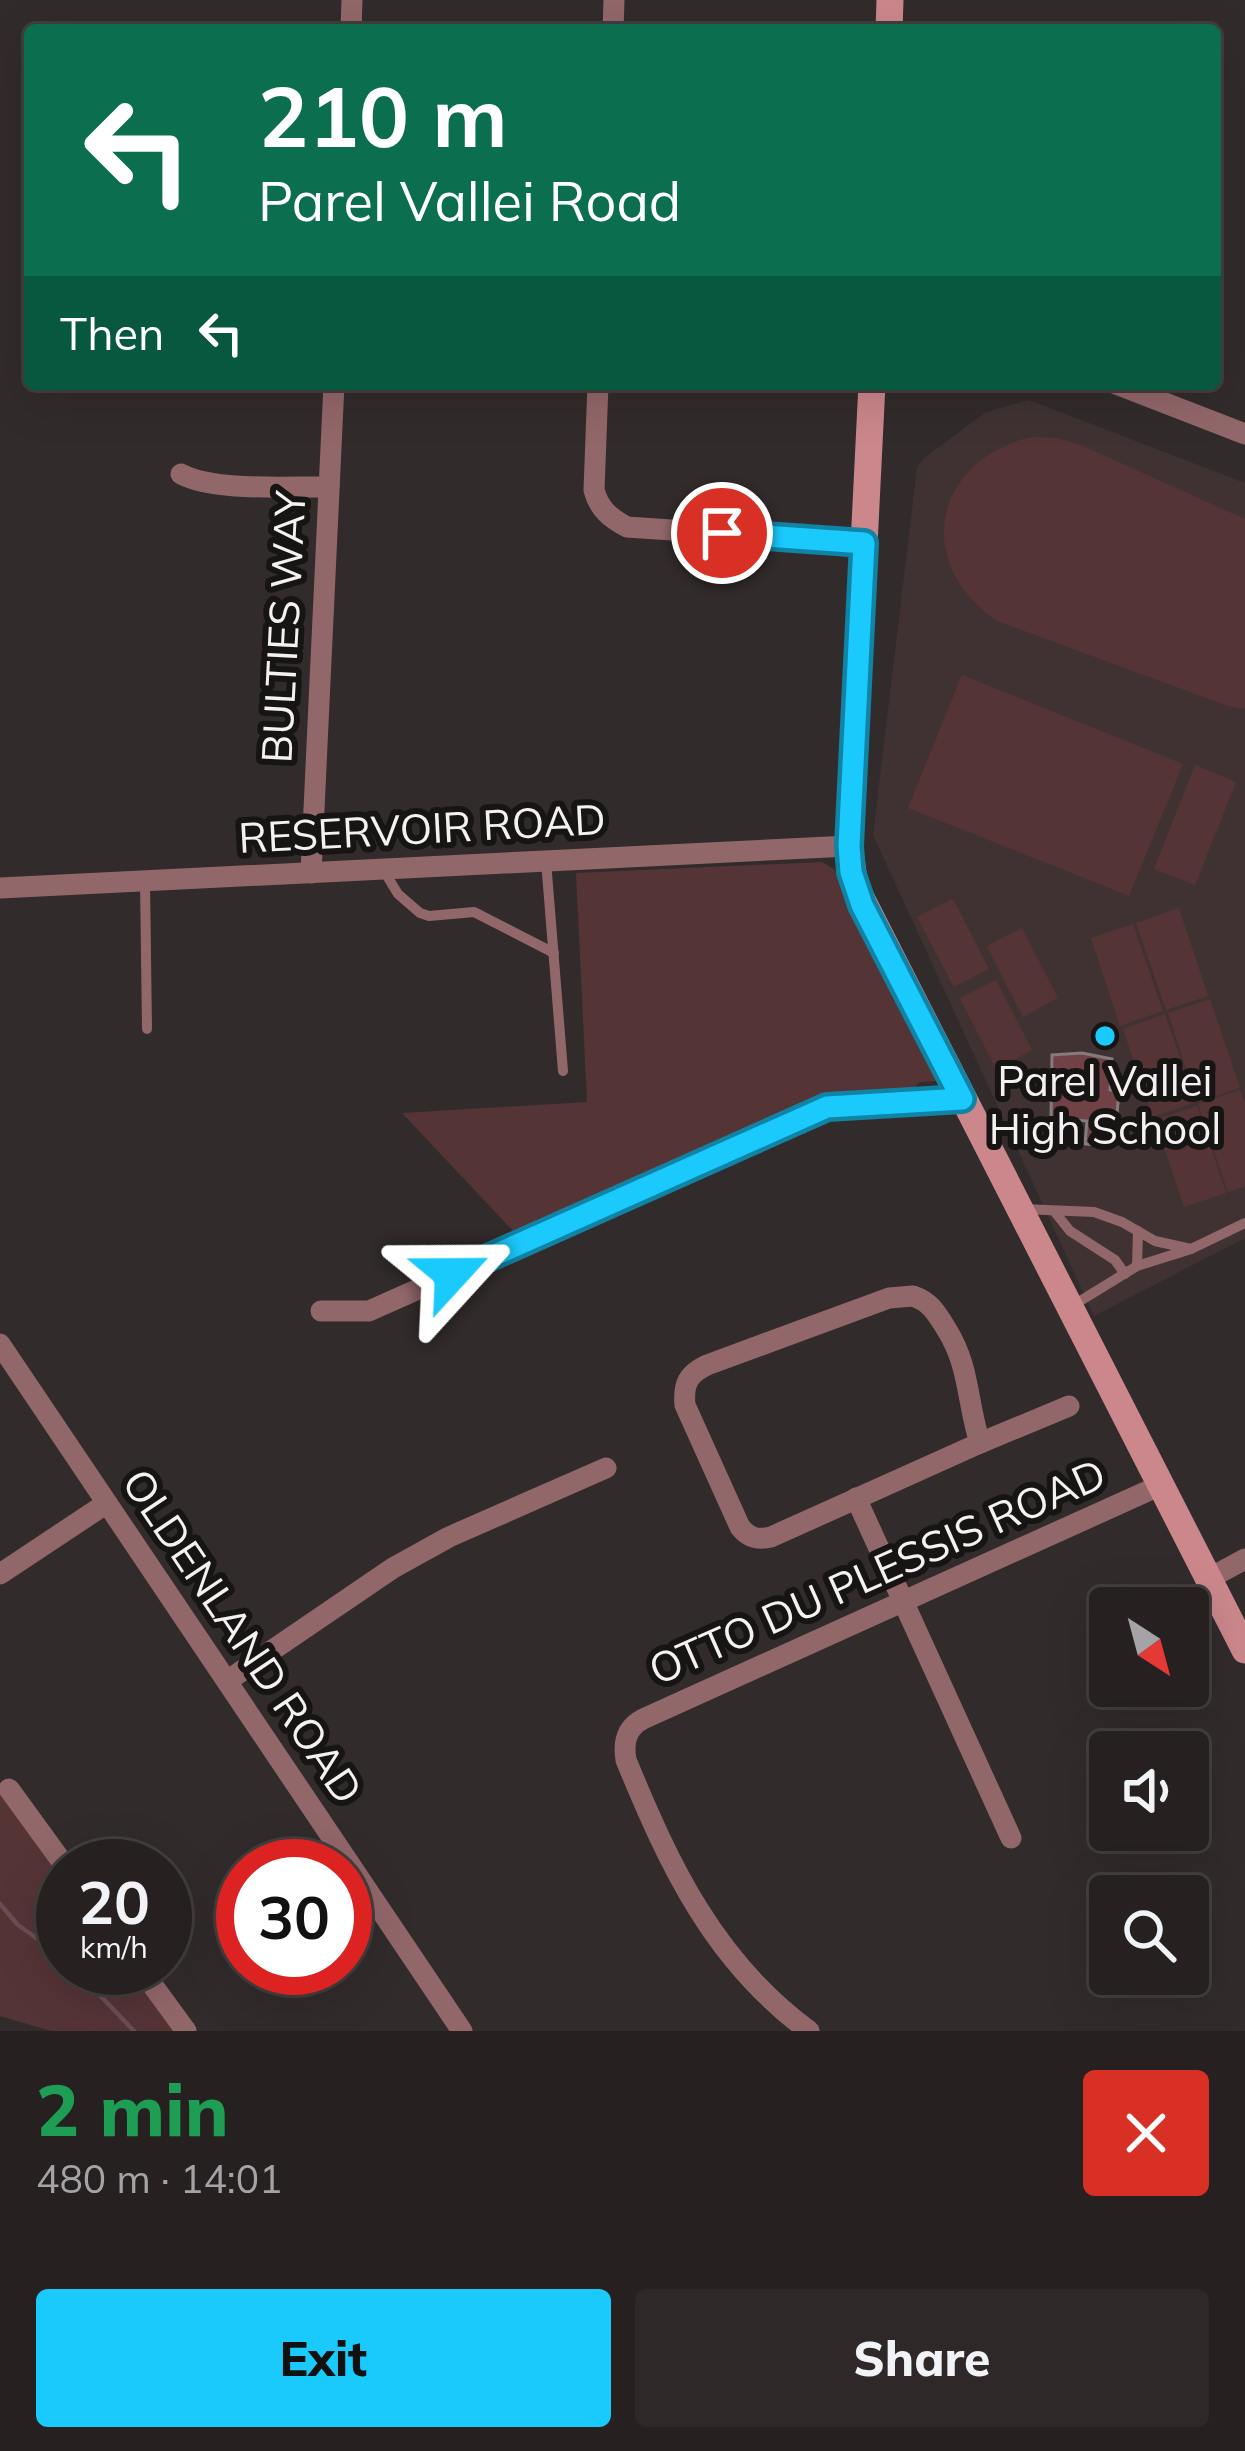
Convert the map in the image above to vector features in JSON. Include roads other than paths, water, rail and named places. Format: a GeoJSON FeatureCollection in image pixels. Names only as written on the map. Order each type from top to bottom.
{"type":"FeatureCollection","features":[{"type":"Feature","properties":{"kind":"street","name":"BULTIES WAY"},"geometry":{"type":"LineString","coordinates":[[311,873],[334,390]]}},
{"type":"Feature","properties":{"kind":"street"},"geometry":{"type":"LineString","coordinates":[[598,390],[594,490],[613,520],[627,527],[864,543]]}},
{"type":"Feature","properties":{"kind":"street"},"geometry":{"type":"LineString","coordinates":[[872,390],[851,872],[862,905],[1245,1650]]}},
{"type":"Feature","properties":{"kind":"street"},"geometry":{"type":"LineString","coordinates":[[1131,390],[1245,434]]}},
{"type":"Feature","properties":{"kind":"street"},"geometry":{"type":"LineString","coordinates":[[182,474],[215,483],[329,487]]}},
{"type":"Feature","properties":{"kind":"street","name":"RESERVOIR ROAD"},"geometry":{"type":"LineString","coordinates":[[0,888],[849,846]]}},
{"type":"Feature","properties":{"kind":"street"},"geometry":{"type":"LineString","coordinates":[[320,1311],[369,1311],[827,1107],[962,1099]]}},
{"type":"Feature","properties":{"kind":"street"},"geometry":{"type":"LineString","coordinates":[[980,1443],[956,1344],[930,1305],[913,1296],[889,1298],[706,1365],[694,1371],[684,1392],[740,1527],[761,1539],[1069,1406]]}},
{"type":"Feature","properties":{"kind":"street","name":"OLDENLAND ROAD"},"geometry":{"type":"LineString","coordinates":[[0,1344],[462,2031]]}},
{"type":"Feature","properties":{"kind":"street"},"geometry":{"type":"LineString","coordinates":[[226,1681],[393,1568],[449,1537],[606,1468]]}},
{"type":"Feature","properties":{"kind":"street","name":"OTTO DU PLESSIS ROAD"},"geometry":{"type":"LineString","coordinates":[[809,2031],[760,1988],[697,1910],[626,1760],[625,1738],[643,1719],[1161,1486]]}},
{"type":"Feature","properties":{"kind":"street"},"geometry":{"type":"LineString","coordinates":[[856,1498],[1011,1838]]}},
{"type":"Feature","properties":{"kind":"street"},"geometry":{"type":"LineString","coordinates":[[0,1574],[107,1503]]}},
{"type":"Feature","properties":{"kind":"street"},"geometry":{"type":"LineString","coordinates":[[1208,1579],[1245,1559]]}},
{"type":"Feature","properties":{"kind":"street"},"geometry":{"type":"LineString","coordinates":[[9,1789],[45,1839]]}},
{"type":"Feature","properties":{"kind":"street"},"geometry":{"type":"LineString","coordinates":[[160,1995],[186,2031]]}},
{"type":"Feature","properties":{"kind":"lane"},"geometry":{"type":"LineString","coordinates":[[546,861],[563,1071]]}},
{"type":"Feature","properties":{"kind":"lane"},"geometry":{"type":"LineString","coordinates":[[383,868],[398,894],[420,913],[474,912],[554,953]]}},
{"type":"Feature","properties":{"kind":"lane"},"geometry":{"type":"LineString","coordinates":[[145,881],[147,1030]]}},
{"type":"Feature","properties":{"kind":"lane"},"geometry":{"type":"LineString","coordinates":[[1019,1208],[1094,1212],[1163,1244],[1191,1249]]}},
{"type":"Feature","properties":{"kind":"lane"},"geometry":{"type":"LineString","coordinates":[[1054,1211],[1070,1231],[1131,1270]]}},
{"type":"Feature","properties":{"kind":"lane"},"geometry":{"type":"LineString","coordinates":[[1070,1307],[1131,1270],[1245,1223]]}},
{"type":"Feature","properties":{"kind":"lane"},"geometry":{"type":"LineString","coordinates":[[1131,1270],[1138,1231]]}},
{"type":"Feature","properties":{"kind":"waterway"},"geometry":{"type":"LineString","coordinates":[[0,1904],[36,1938]]}},
{"type":"Feature","properties":{"kind":"waterway"},"geometry":{"type":"LineString","coordinates":[[100,1995],[134,2031]]}},
{"type":"Feature","properties":{"kind":"place","name":"Parel Vallei High School"},"geometry":{"type":"Point","coordinates":[1105,1036]}}]}
